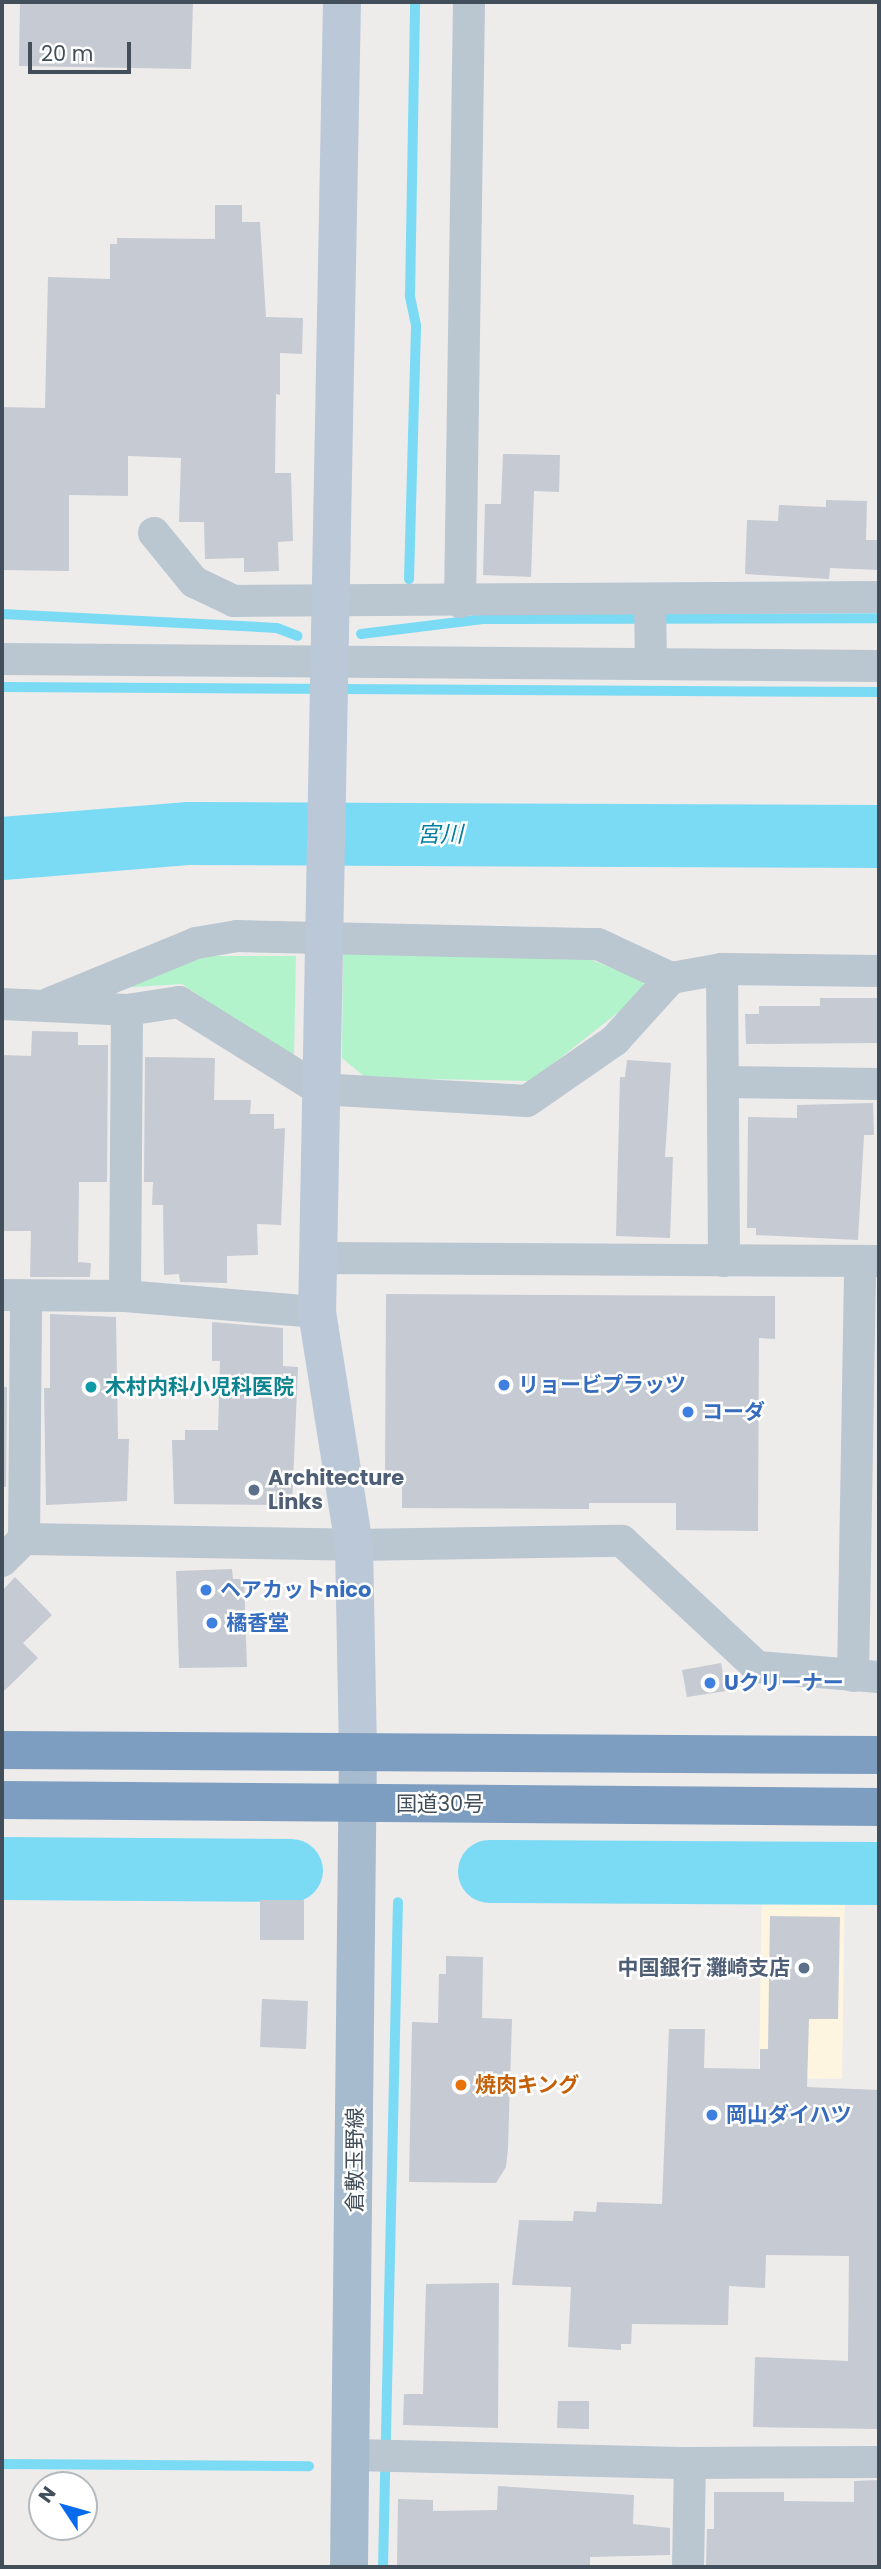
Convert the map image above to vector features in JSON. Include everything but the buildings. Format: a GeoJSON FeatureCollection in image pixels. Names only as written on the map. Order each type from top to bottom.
{"type":"FeatureCollection","features":[{"type":"Feature","properties":{"kind":"highway"},"geometry":{"type":"LineString","coordinates":[[2,1750],[879,1755]]}},
{"type":"Feature","properties":{"kind":"highway","name":"国道30号"},"geometry":{"type":"LineString","coordinates":[[2,1800],[879,1807]]}},
{"type":"Feature","properties":{"kind":"main road","name":"倉敷玉野線"},"geometry":{"type":"LineString","coordinates":[[349,2567],[375,2455],[358,1752]]}},
{"type":"Feature","properties":{"kind":"street"},"geometry":{"type":"LineString","coordinates":[[342,2],[329,603],[330,743],[319,1089],[317,1312],[354,1545],[358,1752]]}},
{"type":"Feature","properties":{"kind":"street"},"geometry":{"type":"LineString","coordinates":[[460,602],[469,2]]}},
{"type":"Feature","properties":{"kind":"street"},"geometry":{"type":"LineString","coordinates":[[154,533],[194,583],[234,601],[460,602],[651,611],[879,597]]}},
{"type":"Feature","properties":{"kind":"street"},"geometry":{"type":"LineString","coordinates":[[651,611],[651,663]]}},
{"type":"Feature","properties":{"kind":"street"},"geometry":{"type":"LineString","coordinates":[[2,659],[329,678],[651,663],[879,666]]}},
{"type":"Feature","properties":{"kind":"street"},"geometry":{"type":"LineString","coordinates":[[43,1006],[196,943],[237,936],[325,929],[598,944],[671,978],[722,969],[879,971]]}},
{"type":"Feature","properties":{"kind":"street"},"geometry":{"type":"LineString","coordinates":[[722,969],[724,1261]]}},
{"type":"Feature","properties":{"kind":"street"},"geometry":{"type":"LineString","coordinates":[[2,1004],[127,1010],[179,1002],[319,1089],[527,1101],[615,1040],[671,978]]}},
{"type":"Feature","properties":{"kind":"street"},"geometry":{"type":"LineString","coordinates":[[125,1296],[127,1010]]}},
{"type":"Feature","properties":{"kind":"street"},"geometry":{"type":"LineString","coordinates":[[723,1083],[879,1084]]}},
{"type":"Feature","properties":{"kind":"street"},"geometry":{"type":"LineString","coordinates":[[2,1561],[24,1539],[354,1545],[622,1541],[757,1667],[866,1676],[870,1261],[318,1258]]}},
{"type":"Feature","properties":{"kind":"street"},"geometry":{"type":"LineString","coordinates":[[24,1539],[13,1425],[14,1296],[125,1296],[317,1312]]}},
{"type":"Feature","properties":{"kind":"street"},"geometry":{"type":"LineString","coordinates":[[375,2455],[690,2463],[879,2462]]}},
{"type":"Feature","properties":{"kind":"street"},"geometry":{"type":"LineString","coordinates":[[688,2567],[690,2463]]}},
{"type":"Feature","properties":{"kind":"shaded area"},"geometry":{"type":"Polygon","coordinates":[[[762,1879],[845,1879],[842,2079],[759,2078],[762,1879]]]}},
{"type":"Feature","properties":{"kind":"green space"},"geometry":{"type":"Polygon","coordinates":[[[343,951],[581,956],[643,980],[644,992],[531,1081],[366,1078],[342,1058],[343,951]]]}},
{"type":"Feature","properties":{"kind":"green space"},"geometry":{"type":"Polygon","coordinates":[[[212,956],[296,956],[294,1055],[286,1055],[182,984],[119,988],[175,962],[212,956]]]}},
{"type":"Feature","properties":{"kind":"waterway"},"geometry":{"type":"LineString","coordinates":[[409,579],[416,325],[410,296],[415,2]]}},
{"type":"Feature","properties":{"kind":"waterway"},"geometry":{"type":"LineString","coordinates":[[2,614],[277,628],[298,636]]}},
{"type":"Feature","properties":{"kind":"waterway"},"geometry":{"type":"LineString","coordinates":[[361,634],[483,619],[879,618]]}},
{"type":"Feature","properties":{"kind":"waterway"},"geometry":{"type":"LineString","coordinates":[[2,687],[879,692]]}},
{"type":"Feature","properties":{"kind":"waterway","name":"宮川"},"geometry":{"type":"LineString","coordinates":[[2,848],[189,833],[879,836]]}},
{"type":"Feature","properties":{"kind":"waterway"},"geometry":{"type":"LineString","coordinates":[[2,1868],[291,1870]]}},
{"type":"Feature","properties":{"kind":"waterway"},"geometry":{"type":"LineString","coordinates":[[489,1871],[879,1873]]}},
{"type":"Feature","properties":{"kind":"waterway"},"geometry":{"type":"LineString","coordinates":[[383,2567],[398,1902]]}},
{"type":"Feature","properties":{"kind":"waterway"},"geometry":{"type":"LineString","coordinates":[[2,2464],[309,2466]]}},
{"type":"Feature","properties":{"kind":"place","name":"リョービプラッツ"},"geometry":{"type":"Point","coordinates":[504,1385]}},
{"type":"Feature","properties":{"kind":"place","name":"木村内科小児科医院"},"geometry":{"type":"Point","coordinates":[91,1387]}},
{"type":"Feature","properties":{"kind":"place","name":"コーダ"},"geometry":{"type":"Point","coordinates":[688,1412]}},
{"type":"Feature","properties":{"kind":"place","name":"Architecture Links"},"geometry":{"type":"Point","coordinates":[254,1490]}},
{"type":"Feature","properties":{"kind":"place","name":"ヘアカットnico"},"geometry":{"type":"Point","coordinates":[206,1590]}},
{"type":"Feature","properties":{"kind":"place","name":"橘香堂"},"geometry":{"type":"Point","coordinates":[212,1623]}},
{"type":"Feature","properties":{"kind":"place","name":"Uクリーナー"},"geometry":{"type":"Point","coordinates":[710,1683]}},
{"type":"Feature","properties":{"kind":"place","name":"中国銀行 灘崎支店"},"geometry":{"type":"Point","coordinates":[804,1968]}},
{"type":"Feature","properties":{"kind":"place","name":"焼肉キング"},"geometry":{"type":"Point","coordinates":[461,2085]}},
{"type":"Feature","properties":{"kind":"place","name":"岡山ダイハツ"},"geometry":{"type":"Point","coordinates":[712,2115]}}]}
